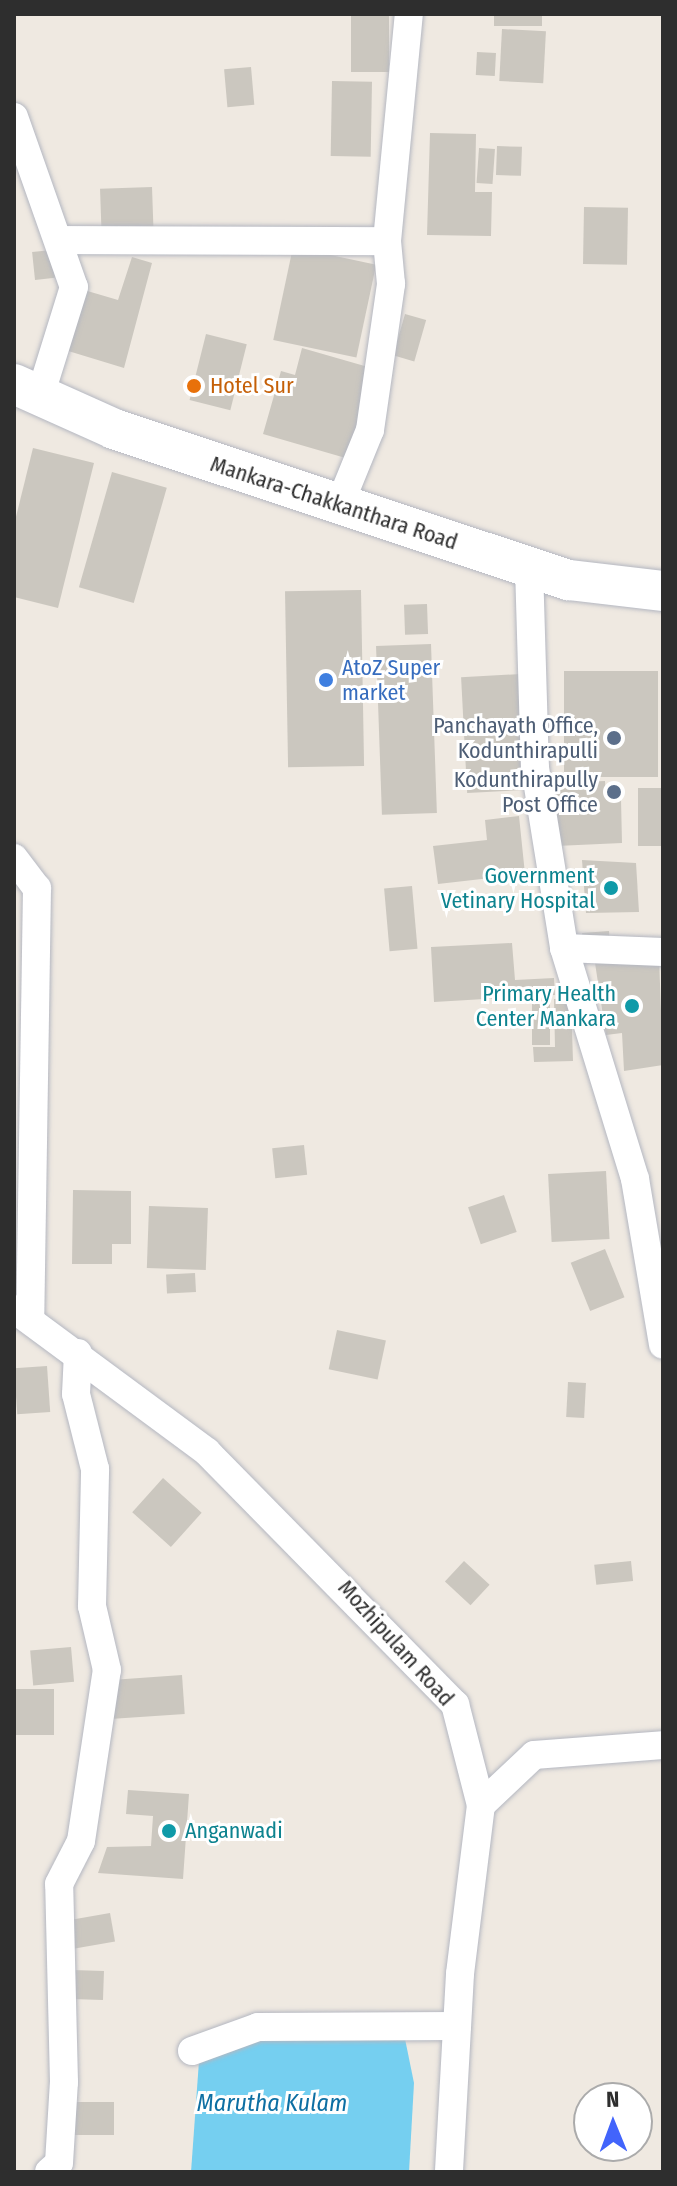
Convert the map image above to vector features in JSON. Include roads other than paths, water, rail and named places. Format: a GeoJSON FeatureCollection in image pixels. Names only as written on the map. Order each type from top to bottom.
{"type":"FeatureCollection","features":[{"type":"Feature","properties":{"kind":"main road","name":"Mankara-Chakkanthara Road"},"geometry":{"type":"LineString","coordinates":[[27,390],[114,429],[569,580],[663,591]]}},
{"type":"Feature","properties":{"kind":"street"},"geometry":{"type":"LineString","coordinates":[[339,506],[370,430],[391,284],[387,241],[409,14]]}},
{"type":"Feature","properties":{"kind":"street"},"geometry":{"type":"LineString","coordinates":[[14,117],[62,240],[74,287],[27,390]]}},
{"type":"Feature","properties":{"kind":"street"},"geometry":{"type":"LineString","coordinates":[[62,240],[387,241]]}},
{"type":"Feature","properties":{"kind":"street"},"geometry":{"type":"LineString","coordinates":[[529,567],[535,768],[564,948],[635,1179],[663,1345]]}},
{"type":"Feature","properties":{"kind":"street"},"geometry":{"type":"LineString","coordinates":[[14,858],[37,888],[22,1314]]}},
{"type":"Feature","properties":{"kind":"street"},"geometry":{"type":"LineString","coordinates":[[564,948],[663,952]]}},
{"type":"Feature","properties":{"kind":"street","name":"Mozhipulam Road"},"geometry":{"type":"LineString","coordinates":[[22,1314],[78,1353],[279,1517],[455,1704],[481,1805],[457,2026],[449,2172]]}},
{"type":"Feature","properties":{"kind":"street"},"geometry":{"type":"LineString","coordinates":[[49,2172],[59,2163],[64,2082],[59,1884],[81,1841],[107,1670],[92,1606],[95,1469],[76,1394],[78,1353]]}},
{"type":"Feature","properties":{"kind":"street"},"geometry":{"type":"LineString","coordinates":[[481,1805],[534,1755],[663,1745]]}},
{"type":"Feature","properties":{"kind":"street"},"geometry":{"type":"LineString","coordinates":[[192,2051],[258,2027],[457,2026]]}},
{"type":"Feature","properties":{"kind":"water","name":"Marutha Kulam"},"geometry":{"type":"Polygon","coordinates":[[[404,2034],[414,2083],[409,2172],[191,2172],[199,2061],[251,2035],[404,2034]]]}},
{"type":"Feature","properties":{"kind":"place","name":"Hotel Sur"},"geometry":{"type":"Point","coordinates":[194,386]}},
{"type":"Feature","properties":{"kind":"place","name":"AtoZ Super market"},"geometry":{"type":"Point","coordinates":[326,680]}},
{"type":"Feature","properties":{"kind":"place","name":"Panchayath Office, Kodunthirapulli"},"geometry":{"type":"Point","coordinates":[614,738]}},
{"type":"Feature","properties":{"kind":"place","name":"Kodunthirapully Post Office"},"geometry":{"type":"Point","coordinates":[614,792]}},
{"type":"Feature","properties":{"kind":"place","name":"Government Vetinary Hospital"},"geometry":{"type":"Point","coordinates":[611,888]}},
{"type":"Feature","properties":{"kind":"place","name":"Primary Health Center Mankara"},"geometry":{"type":"Point","coordinates":[632,1006]}},
{"type":"Feature","properties":{"kind":"place","name":"Anganwadi"},"geometry":{"type":"Point","coordinates":[169,1831]}}]}
